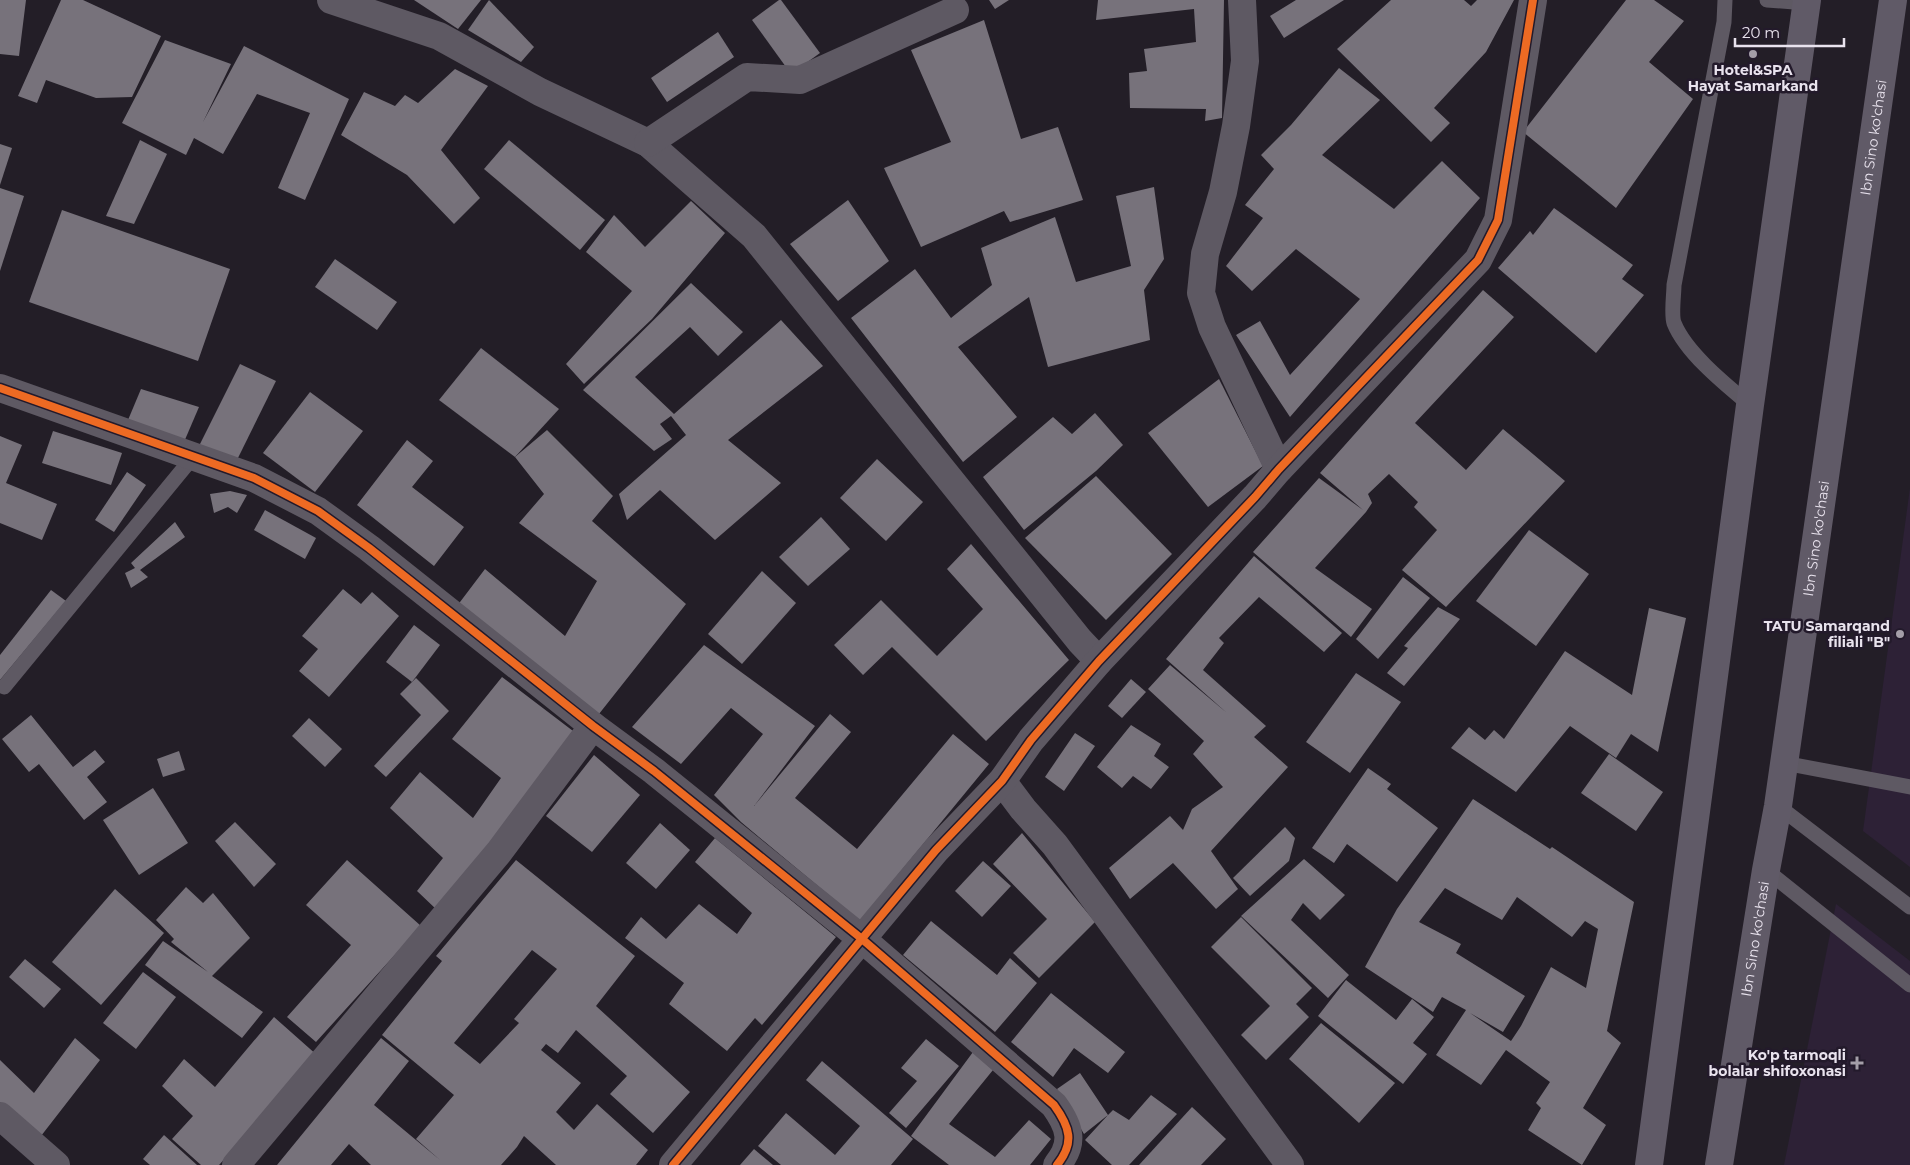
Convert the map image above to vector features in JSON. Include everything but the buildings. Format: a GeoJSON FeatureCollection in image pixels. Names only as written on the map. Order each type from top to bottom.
{"type":"FeatureCollection","features":[{"type":"Feature","properties":{"kind":"main road","name":"Ibn Sino ko'chasi"},"geometry":{"type":"LineString","coordinates":[[1719,1165],[1778,806],[1893,0]]}},
{"type":"Feature","properties":{"kind":"main road"},"geometry":{"type":"LineString","coordinates":[[1649,1165],[1750,404],[1807,1]]}},
{"type":"Feature","properties":{"kind":"street"},"geometry":{"type":"LineString","coordinates":[[331,0],[361,5],[439,36],[540,92],[648,142],[754,236],[1080,641],[1099,661]]}},
{"type":"Feature","properties":{"kind":"street"},"geometry":{"type":"LineString","coordinates":[[1242,0],[1245,61],[1236,126],[1223,192],[1205,254],[1201,293],[1212,327],[1279,469]]}},
{"type":"Feature","properties":{"kind":"street"},"geometry":{"type":"LineString","coordinates":[[673,1165],[936,850],[1002,781],[1031,740],[1099,661],[1478,260],[1498,220],[1533,0]]}},
{"type":"Feature","properties":{"kind":"street"},"geometry":{"type":"LineString","coordinates":[[648,142],[747,77],[800,80],[955,10]]}},
{"type":"Feature","properties":{"kind":"street"},"geometry":{"type":"LineString","coordinates":[[0,388],[254,478],[318,511],[369,548],[593,726],[654,771],[862,939],[1054,1105],[1064,1119],[1070,1139],[1066,1155],[1057,1165]]}},
{"type":"Feature","properties":{"kind":"street"},"geometry":{"type":"LineString","coordinates":[[236,1165],[498,852],[593,726]]}},
{"type":"Feature","properties":{"kind":"street"},"geometry":{"type":"LineString","coordinates":[[1002,781],[1023,809],[1055,845],[1290,1165]]}},
{"type":"Feature","properties":{"kind":"street"},"geometry":{"type":"LineString","coordinates":[[0,1116],[56,1165]]}},
{"type":"Feature","properties":{"kind":"lane"},"geometry":{"type":"LineString","coordinates":[[1725,0],[1724,22],[1674,285],[1673,322],[1683,340],[1720,380],[1750,404]]}},
{"type":"Feature","properties":{"kind":"lane"},"geometry":{"type":"LineString","coordinates":[[1767,0],[1807,1]]}},
{"type":"Feature","properties":{"kind":"lane"},"geometry":{"type":"LineString","coordinates":[[4,687],[193,457]]}},
{"type":"Feature","properties":{"kind":"lane"},"geometry":{"type":"LineString","coordinates":[[1784,763],[1910,787]]}},
{"type":"Feature","properties":{"kind":"lane"},"geometry":{"type":"LineString","coordinates":[[1778,806],[1910,907]]}},
{"type":"Feature","properties":{"kind":"lane"},"geometry":{"type":"LineString","coordinates":[[1766,870],[1910,985]]}},
{"type":"Feature","properties":{"kind":"shaded area","name":"TATU Samarqand filiali \"B\""},"geometry":{"type":"Polygon","coordinates":[[[1910,488],[1910,867],[1863,831],[1910,488]]]}},
{"type":"Feature","properties":{"kind":"shaded area","name":"Ko'p tarmoqli bolalar shifoxonasi"},"geometry":{"type":"Polygon","coordinates":[[[1836,904],[1910,961],[1910,1165],[1784,1165],[1836,904]]]}},
{"type":"Feature","properties":{"kind":"cycle path"},"geometry":{"type":"LineString","coordinates":[[673,1165],[936,850],[1002,781],[1031,740],[1099,661],[1478,260],[1498,220],[1533,0]]}},
{"type":"Feature","properties":{"kind":"cycle path"},"geometry":{"type":"LineString","coordinates":[[0,388],[254,478],[318,511],[369,548],[593,726],[654,771],[862,939],[1054,1105],[1064,1121],[1068,1135],[1066,1149],[1057,1165]]}},
{"type":"Feature","properties":{"kind":"place","name":"Hotel&SPA Hayat Samarkand"},"geometry":{"type":"Point","coordinates":[1753,54]}},
{"type":"Feature","properties":{"kind":"place","name":"TATU Samarqand filiali \"B\""},"geometry":{"type":"Point","coordinates":[1900,634]}},
{"type":"Feature","properties":{"kind":"place","name":"Ko'p tarmoqli bolalar shifoxonasi"},"geometry":{"type":"Point","coordinates":[1857,1063]}}]}
